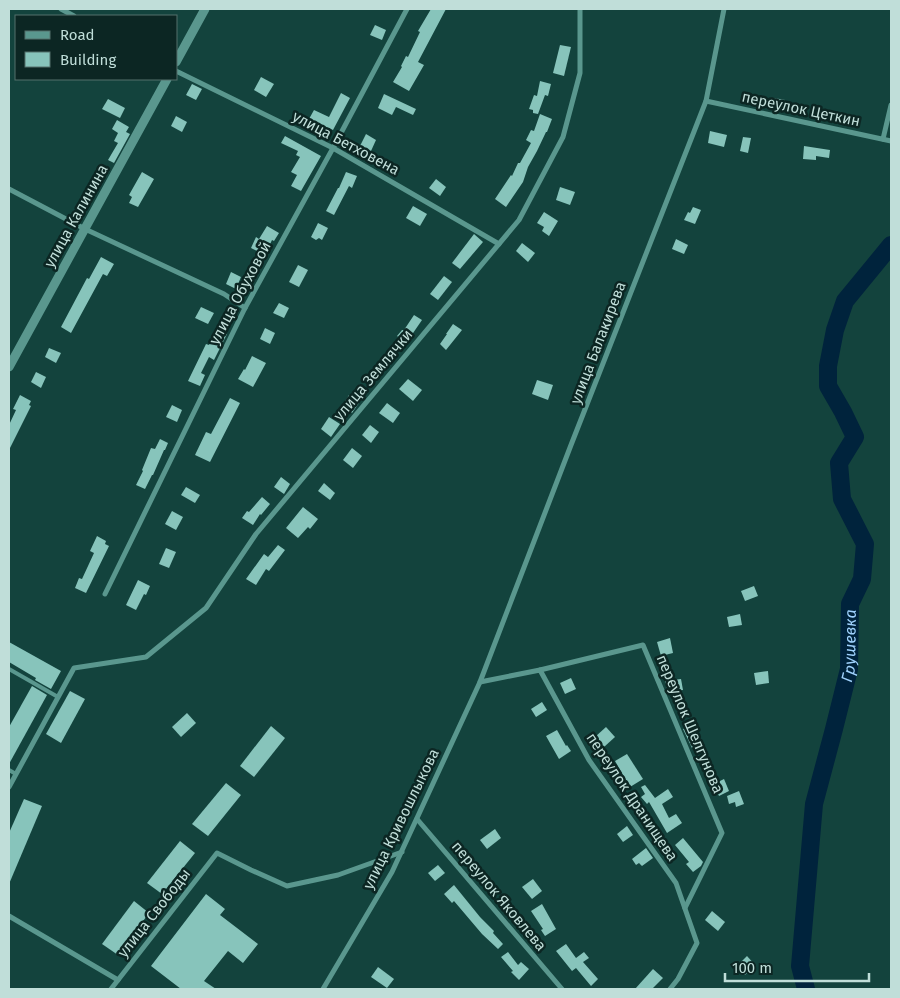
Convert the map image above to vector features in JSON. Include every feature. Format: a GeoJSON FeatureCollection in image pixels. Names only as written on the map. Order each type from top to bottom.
{"type":"FeatureCollection","features":[{"type":"Feature","properties":{"kind":"street"},"geometry":{"type":"LineString","coordinates":[[60,9],[72,15]]}},
{"type":"Feature","properties":{"kind":"street"},"geometry":{"type":"LineString","coordinates":[[178,58],[205,9]]}},
{"type":"Feature","properties":{"kind":"street","name":"улица Обуховой"},"geometry":{"type":"LineString","coordinates":[[105,594],[245,308],[407,9]]}},
{"type":"Feature","properties":{"kind":"street","name":"улица Землячки"},"geometry":{"type":"LineString","coordinates":[[58,697],[74,668],[146,657],[206,608],[256,534],[519,220],[563,137],[580,73],[580,9]]}},
{"type":"Feature","properties":{"kind":"street","name":"улица Балакирева"},"geometry":{"type":"LineString","coordinates":[[480,682],[706,101],[724,9]]}},
{"type":"Feature","properties":{"kind":"street","name":"улица Бетховена"},"geometry":{"type":"LineString","coordinates":[[178,72],[333,148],[499,244]]}},
{"type":"Feature","properties":{"kind":"street","name":"улица Калинина"},"geometry":{"type":"LineString","coordinates":[[9,367],[166,80]]}},
{"type":"Feature","properties":{"kind":"street","name":"переулок Цеткин"},"geometry":{"type":"LineString","coordinates":[[706,101],[891,141]]}},
{"type":"Feature","properties":{"kind":"street"},"geometry":{"type":"LineString","coordinates":[[882,139],[891,105]]}},
{"type":"Feature","properties":{"kind":"street"},"geometry":{"type":"LineString","coordinates":[[9,189],[85,229],[224,294],[245,308]]}},
{"type":"Feature","properties":{"kind":"street","name":"переулок Шелгунова"},"geometry":{"type":"LineString","coordinates":[[540,670],[643,645],[722,833],[685,908]]}},
{"type":"Feature","properties":{"kind":"street"},"geometry":{"type":"LineString","coordinates":[[480,682],[540,670]]}},
{"type":"Feature","properties":{"kind":"street","name":"переулок Дранищева"},"geometry":{"type":"LineString","coordinates":[[540,670],[589,760],[676,884],[697,943],[678,979],[670,989]]}},
{"type":"Feature","properties":{"kind":"street","name":"улица Кривошлыкова"},"geometry":{"type":"LineString","coordinates":[[323,989],[392,872],[480,682]]}},
{"type":"Feature","properties":{"kind":"street"},"geometry":{"type":"LineString","coordinates":[[9,787],[58,697]]}},
{"type":"Feature","properties":{"kind":"street","name":"переулок Яковлева"},"geometry":{"type":"LineString","coordinates":[[417,819],[562,989]]}},
{"type":"Feature","properties":{"kind":"street","name":"улица Свободы"},"geometry":{"type":"LineString","coordinates":[[111,989],[217,853],[287,886],[338,875],[402,852]]}},
{"type":"Feature","properties":{"kind":"street"},"geometry":{"type":"LineString","coordinates":[[9,916],[118,980]]}},
{"type":"Feature","properties":{"kind":"lane"},"geometry":{"type":"LineString","coordinates":[[9,668],[58,697]]}},
{"type":"Feature","properties":{"kind":"lane"},"geometry":{"type":"LineString","coordinates":[[9,770],[16,774]]}},
{"type":"Feature","properties":{"kind":"building"},"geometry":{"type":"Polygon","coordinates":[[[431,9],[446,9],[418,62],[424,65],[409,91],[393,82],[406,56],[408,57],[420,32],[418,31],[431,9]]]}},
{"type":"Feature","properties":{"kind":"building"},"geometry":{"type":"Polygon","coordinates":[[[375,25],[386,30],[382,40],[370,35],[375,25]]]}},
{"type":"Feature","properties":{"kind":"building"},"geometry":{"type":"Polygon","coordinates":[[[560,45],[571,47],[564,76],[553,73],[560,45]]]}},
{"type":"Feature","properties":{"kind":"building"},"geometry":{"type":"Polygon","coordinates":[[[261,77],[274,84],[266,97],[254,90],[261,77]]]}},
{"type":"Feature","properties":{"kind":"building"},"geometry":{"type":"Polygon","coordinates":[[[540,81],[551,84],[548,96],[545,95],[538,114],[533,113],[533,110],[529,109],[534,95],[537,96],[540,81]]]}},
{"type":"Feature","properties":{"kind":"building"},"geometry":{"type":"Polygon","coordinates":[[[192,84],[202,89],[196,100],[186,95],[192,84]]]}},
{"type":"Feature","properties":{"kind":"building"},"geometry":{"type":"Polygon","coordinates":[[[341,93],[350,98],[333,130],[309,119],[314,110],[329,117],[341,93]]]}},
{"type":"Feature","properties":{"kind":"building"},"geometry":{"type":"Polygon","coordinates":[[[384,94],[416,109],[413,115],[396,107],[392,115],[378,108],[384,94]]]}},
{"type":"Feature","properties":{"kind":"building"},"geometry":{"type":"Polygon","coordinates":[[[774,98],[785,100],[783,112],[772,110],[774,98]]]}},
{"type":"Feature","properties":{"kind":"building"},"geometry":{"type":"Polygon","coordinates":[[[108,99],[125,108],[120,118],[102,109],[108,99]]]}},
{"type":"Feature","properties":{"kind":"building"},"geometry":{"type":"Polygon","coordinates":[[[540,114],[552,119],[528,167],[523,182],[506,207],[495,199],[512,176],[531,143],[526,140],[531,130],[534,131],[540,114]]]}},
{"type":"Feature","properties":{"kind":"building"},"geometry":{"type":"Polygon","coordinates":[[[176,116],[187,122],[182,132],[171,126],[176,116]]]}},
{"type":"Feature","properties":{"kind":"building"},"geometry":{"type":"Polygon","coordinates":[[[117,120],[129,127],[126,132],[130,134],[114,163],[108,160],[118,143],[114,141],[118,133],[112,129],[117,120]]]}},
{"type":"Feature","properties":{"kind":"building"},"geometry":{"type":"Polygon","coordinates":[[[710,131],[727,135],[724,147],[708,143],[710,131]]]}},
{"type":"Feature","properties":{"kind":"building"},"geometry":{"type":"Polygon","coordinates":[[[366,134],[376,140],[371,151],[360,146],[366,134]]]}},
{"type":"Feature","properties":{"kind":"building"},"geometry":{"type":"Polygon","coordinates":[[[285,136],[321,156],[301,191],[291,186],[297,175],[291,172],[300,157],[296,155],[298,151],[281,143],[285,136]]]}},
{"type":"Feature","properties":{"kind":"building"},"geometry":{"type":"Polygon","coordinates":[[[743,137],[751,138],[748,153],[740,151],[743,137]]]}},
{"type":"Feature","properties":{"kind":"building"},"geometry":{"type":"Polygon","coordinates":[[[804,146],[830,150],[829,158],[816,156],[816,160],[803,159],[804,146]]]}},
{"type":"Feature","properties":{"kind":"building"},"geometry":{"type":"Polygon","coordinates":[[[142,172],[154,179],[138,207],[129,203],[132,197],[129,195],[142,172]]]}},
{"type":"Feature","properties":{"kind":"building"},"geometry":{"type":"Polygon","coordinates":[[[346,172],[357,176],[352,188],[349,186],[334,215],[326,211],[346,172]]]}},
{"type":"Feature","properties":{"kind":"building"},"geometry":{"type":"Polygon","coordinates":[[[436,179],[446,187],[440,196],[429,188],[436,179]]]}},
{"type":"Feature","properties":{"kind":"building"},"geometry":{"type":"Polygon","coordinates":[[[560,187],[575,192],[570,205],[556,200],[560,187]]]}},
{"type":"Feature","properties":{"kind":"building"},"geometry":{"type":"Polygon","coordinates":[[[413,206],[427,214],[420,226],[406,218],[413,206]]]}},
{"type":"Feature","properties":{"kind":"building"},"geometry":{"type":"Polygon","coordinates":[[[693,207],[701,210],[695,224],[684,220],[693,207]]]}},
{"type":"Feature","properties":{"kind":"building"},"geometry":{"type":"Polygon","coordinates":[[[544,212],[558,221],[549,236],[542,231],[544,227],[537,223],[544,212]]]}},
{"type":"Feature","properties":{"kind":"building"},"geometry":{"type":"Polygon","coordinates":[[[318,223],[328,228],[322,240],[319,238],[316,240],[311,237],[318,223]]]}},
{"type":"Feature","properties":{"kind":"building"},"geometry":{"type":"Polygon","coordinates":[[[267,226],[279,233],[274,241],[272,240],[265,255],[251,248],[256,237],[259,239],[267,226]]]}},
{"type":"Feature","properties":{"kind":"building"},"geometry":{"type":"Polygon","coordinates":[[[474,234],[483,242],[460,269],[452,263],[474,234]]]}},
{"type":"Feature","properties":{"kind":"building"},"geometry":{"type":"Polygon","coordinates":[[[676,239],[688,245],[684,254],[672,249],[676,239]]]}},
{"type":"Feature","properties":{"kind":"building"},"geometry":{"type":"Polygon","coordinates":[[[522,243],[535,253],[528,262],[516,251],[522,243]]]}},
{"type":"Feature","properties":{"kind":"building"},"geometry":{"type":"Polygon","coordinates":[[[101,257],[114,264],[107,276],[103,274],[71,333],[61,327],[87,278],[89,279],[101,257]]]}},
{"type":"Feature","properties":{"kind":"building"},"geometry":{"type":"Polygon","coordinates":[[[298,265],[308,270],[299,287],[289,282],[298,265]]]}},
{"type":"Feature","properties":{"kind":"building"},"geometry":{"type":"Polygon","coordinates":[[[231,272],[241,277],[236,289],[226,284],[231,272]]]}},
{"type":"Feature","properties":{"kind":"building"},"geometry":{"type":"Polygon","coordinates":[[[444,276],[452,282],[438,300],[430,294],[444,276]]]}},
{"type":"Feature","properties":{"kind":"building"},"geometry":{"type":"Polygon","coordinates":[[[279,303],[289,308],[284,318],[273,313],[279,303]]]}},
{"type":"Feature","properties":{"kind":"building"},"geometry":{"type":"Polygon","coordinates":[[[201,307],[214,313],[208,324],[195,318],[201,307]]]}},
{"type":"Feature","properties":{"kind":"building"},"geometry":{"type":"Polygon","coordinates":[[[414,315],[422,320],[408,344],[397,336],[404,330],[414,315]]]}},
{"type":"Feature","properties":{"kind":"building"},"geometry":{"type":"Polygon","coordinates":[[[453,324],[462,330],[446,350],[440,344],[453,324]]]}},
{"type":"Feature","properties":{"kind":"building"},"geometry":{"type":"Polygon","coordinates":[[[265,328],[275,333],[270,344],[260,339],[265,328]]]}},
{"type":"Feature","properties":{"kind":"building"},"geometry":{"type":"Polygon","coordinates":[[[215,330],[227,334],[214,360],[209,357],[201,373],[205,375],[200,386],[188,381],[206,344],[209,345],[215,330]]]}},
{"type":"Feature","properties":{"kind":"building"},"geometry":{"type":"Polygon","coordinates":[[[49,348],[61,353],[56,363],[45,357],[49,348]]]}},
{"type":"Feature","properties":{"kind":"building"},"geometry":{"type":"Polygon","coordinates":[[[252,356],[266,363],[253,387],[238,379],[252,356]]]}},
{"type":"Feature","properties":{"kind":"building"},"geometry":{"type":"Polygon","coordinates":[[[36,372],[46,377],[41,388],[31,382],[36,372]]]}},
{"type":"Feature","properties":{"kind":"building"},"geometry":{"type":"Polygon","coordinates":[[[408,379],[422,390],[413,401],[399,389],[408,379]]]}},
{"type":"Feature","properties":{"kind":"building"},"geometry":{"type":"Polygon","coordinates":[[[537,380],[553,385],[548,400],[532,394],[537,380]]]}},
{"type":"Feature","properties":{"kind":"building"},"geometry":{"type":"Polygon","coordinates":[[[20,395],[31,401],[29,405],[31,406],[9,450],[9,425],[16,410],[13,409],[20,395]]]}},
{"type":"Feature","properties":{"kind":"building"},"geometry":{"type":"Polygon","coordinates":[[[349,395],[359,403],[352,413],[342,406],[349,395]]]}},
{"type":"Feature","properties":{"kind":"building"},"geometry":{"type":"Polygon","coordinates":[[[230,398],[240,403],[210,462],[195,455],[206,432],[211,434],[230,398]]]}},
{"type":"Feature","properties":{"kind":"building"},"geometry":{"type":"Polygon","coordinates":[[[387,403],[400,413],[393,423],[379,413],[387,403]]]}},
{"type":"Feature","properties":{"kind":"building"},"geometry":{"type":"Polygon","coordinates":[[[172,405],[182,410],[177,422],[166,417],[172,405]]]}},
{"type":"Feature","properties":{"kind":"building"},"geometry":{"type":"Polygon","coordinates":[[[329,417],[340,424],[331,437],[321,429],[329,417]]]}},
{"type":"Feature","properties":{"kind":"building"},"geometry":{"type":"Polygon","coordinates":[[[370,425],[379,432],[371,443],[362,435],[370,425]]]}},
{"type":"Feature","properties":{"kind":"building"},"geometry":{"type":"Polygon","coordinates":[[[160,439],[168,443],[145,489],[136,485],[151,448],[155,449],[160,439]]]}},
{"type":"Feature","properties":{"kind":"building"},"geometry":{"type":"Polygon","coordinates":[[[352,448],[362,456],[353,468],[343,460],[352,448]]]}},
{"type":"Feature","properties":{"kind":"building"},"geometry":{"type":"Polygon","coordinates":[[[281,477],[290,484],[284,494],[274,487],[281,477]]]}},
{"type":"Feature","properties":{"kind":"building"},"geometry":{"type":"Polygon","coordinates":[[[324,483],[335,493],[330,500],[318,491],[324,483]]]}},
{"type":"Feature","properties":{"kind":"building"},"geometry":{"type":"Polygon","coordinates":[[[186,487],[200,495],[195,503],[181,495],[186,487]]]}},
{"type":"Feature","properties":{"kind":"building"},"geometry":{"type":"Polygon","coordinates":[[[262,497],[270,504],[253,525],[242,518],[262,497]]]}},
{"type":"Feature","properties":{"kind":"building"},"geometry":{"type":"Polygon","coordinates":[[[303,507],[318,519],[310,529],[308,527],[298,538],[286,528],[303,507]]]}},
{"type":"Feature","properties":{"kind":"building"},"geometry":{"type":"Polygon","coordinates":[[[172,511],[183,517],[176,530],[165,524],[172,511]]]}},
{"type":"Feature","properties":{"kind":"building"},"geometry":{"type":"Polygon","coordinates":[[[97,536],[106,541],[105,544],[109,546],[86,593],[75,588],[79,578],[82,579],[94,553],[90,551],[97,536]]]}},
{"type":"Feature","properties":{"kind":"building"},"geometry":{"type":"Polygon","coordinates":[[[278,545],[285,550],[269,571],[266,569],[256,585],[246,579],[264,554],[268,557],[278,545]]]}},
{"type":"Feature","properties":{"kind":"building"},"geometry":{"type":"Polygon","coordinates":[[[166,548],[176,552],[169,568],[159,564],[166,548]]]}},
{"type":"Feature","properties":{"kind":"building"},"geometry":{"type":"Polygon","coordinates":[[[138,580],[150,586],[136,610],[126,605],[138,580]]]}},
{"type":"Feature","properties":{"kind":"building"},"geometry":{"type":"Polygon","coordinates":[[[754,586],[758,596],[745,601],[741,591],[754,586]]]}},
{"type":"Feature","properties":{"kind":"building"},"geometry":{"type":"Polygon","coordinates":[[[740,614],[742,625],[729,627],[727,617],[740,614]]]}},
{"type":"Feature","properties":{"kind":"building"},"geometry":{"type":"Polygon","coordinates":[[[670,638],[673,653],[661,656],[657,642],[670,638]]]}},
{"type":"Feature","properties":{"kind":"building"},"geometry":{"type":"Polygon","coordinates":[[[9,642],[61,671],[51,689],[9,662],[9,642]]]}},
{"type":"Feature","properties":{"kind":"building"},"geometry":{"type":"Polygon","coordinates":[[[768,671],[769,683],[756,685],[754,673],[768,671]]]}},
{"type":"Feature","properties":{"kind":"building"},"geometry":{"type":"Polygon","coordinates":[[[571,678],[576,689],[565,694],[560,683],[571,678]]]}},
{"type":"Feature","properties":{"kind":"building"},"geometry":{"type":"Polygon","coordinates":[[[681,679],[683,690],[668,692],[665,681],[681,679]]]}},
{"type":"Feature","properties":{"kind":"building"},"geometry":{"type":"Polygon","coordinates":[[[32,686],[47,695],[9,764],[9,727],[32,686]]]}},
{"type":"Feature","properties":{"kind":"building"},"geometry":{"type":"Polygon","coordinates":[[[70,691],[85,699],[61,743],[46,734],[70,691]]]}},
{"type":"Feature","properties":{"kind":"building"},"geometry":{"type":"Polygon","coordinates":[[[542,702],[547,710],[536,717],[531,709],[542,702]]]}},
{"type":"Feature","properties":{"kind":"building"},"geometry":{"type":"Polygon","coordinates":[[[187,713],[196,723],[181,737],[172,727],[187,713]]]}},
{"type":"Feature","properties":{"kind":"building"},"geometry":{"type":"Polygon","coordinates":[[[271,726],[285,738],[254,777],[240,766],[271,726]]]}},
{"type":"Feature","properties":{"kind":"building"},"geometry":{"type":"Polygon","coordinates":[[[692,726],[700,743],[692,748],[683,729],[692,726]]]}},
{"type":"Feature","properties":{"kind":"building"},"geometry":{"type":"Polygon","coordinates":[[[606,727],[615,737],[604,747],[595,737],[606,727]]]}},
{"type":"Feature","properties":{"kind":"building"},"geometry":{"type":"Polygon","coordinates":[[[557,730],[571,751],[559,759],[546,736],[557,730]]]}},
{"type":"Feature","properties":{"kind":"building"},"geometry":{"type":"Polygon","coordinates":[[[627,754],[643,779],[630,787],[615,761],[627,754]]]}},
{"type":"Feature","properties":{"kind":"building"},"geometry":{"type":"Polygon","coordinates":[[[724,779],[729,791],[719,796],[714,784],[724,779]]]}},
{"type":"Feature","properties":{"kind":"building"},"geometry":{"type":"Polygon","coordinates":[[[226,783],[241,795],[208,836],[192,824],[226,783]]]}},
{"type":"Feature","properties":{"kind":"building"},"geometry":{"type":"Polygon","coordinates":[[[645,785],[655,798],[668,789],[673,797],[662,804],[669,818],[676,814],[682,823],[667,833],[649,802],[647,804],[641,797],[645,794],[641,787],[645,785]]]}},
{"type":"Feature","properties":{"kind":"building"},"geometry":{"type":"Polygon","coordinates":[[[739,791],[744,804],[736,807],[735,802],[729,804],[727,796],[739,791]]]}},
{"type":"Feature","properties":{"kind":"building"},"geometry":{"type":"Polygon","coordinates":[[[24,799],[42,806],[9,884],[9,833],[24,799]]]}},
{"type":"Feature","properties":{"kind":"building"},"geometry":{"type":"Polygon","coordinates":[[[627,826],[633,835],[623,842],[617,834],[627,826]]]}},
{"type":"Feature","properties":{"kind":"building"},"geometry":{"type":"Polygon","coordinates":[[[495,829],[501,838],[487,849],[480,840],[495,829]]]}},
{"type":"Feature","properties":{"kind":"building"},"geometry":{"type":"Polygon","coordinates":[[[683,838],[703,862],[693,872],[686,864],[689,862],[675,845],[683,838]]]}},
{"type":"Feature","properties":{"kind":"building"},"geometry":{"type":"Polygon","coordinates":[[[180,841],[195,853],[162,894],[147,883],[180,841]]]}},
{"type":"Feature","properties":{"kind":"building"},"geometry":{"type":"Polygon","coordinates":[[[646,848],[653,858],[642,866],[639,863],[636,865],[632,859],[646,848]]]}},
{"type":"Feature","properties":{"kind":"building"},"geometry":{"type":"Polygon","coordinates":[[[438,865],[445,873],[435,881],[428,873],[438,865]]]}},
{"type":"Feature","properties":{"kind":"building"},"geometry":{"type":"Polygon","coordinates":[[[533,879],[542,891],[532,899],[522,887],[533,879]]]}},
{"type":"Feature","properties":{"kind":"building"},"geometry":{"type":"Polygon","coordinates":[[[454,885],[503,944],[498,949],[482,934],[454,901],[452,903],[444,894],[454,885]]]}},
{"type":"Feature","properties":{"kind":"building"},"geometry":{"type":"Polygon","coordinates":[[[206,894],[225,909],[220,915],[258,944],[243,963],[228,951],[204,981],[216,989],[181,989],[151,966],[206,894]]]}},
{"type":"Feature","properties":{"kind":"building"},"geometry":{"type":"Polygon","coordinates":[[[134,901],[149,913],[118,955],[102,944],[134,901]]]}},
{"type":"Feature","properties":{"kind":"building"},"geometry":{"type":"Polygon","coordinates":[[[542,904],[556,929],[545,936],[541,930],[543,929],[531,911],[542,904]]]}},
{"type":"Feature","properties":{"kind":"building"},"geometry":{"type":"Polygon","coordinates":[[[712,911],[725,922],[718,931],[705,920],[712,911]]]}},
{"type":"Feature","properties":{"kind":"building"},"geometry":{"type":"Polygon","coordinates":[[[566,944],[576,958],[584,952],[589,958],[583,962],[598,979],[591,986],[576,968],[572,971],[556,951],[566,944]]]}},
{"type":"Feature","properties":{"kind":"building"},"geometry":{"type":"Polygon","coordinates":[[[508,952],[518,965],[521,962],[529,969],[519,980],[501,957],[508,952]]]}},
{"type":"Feature","properties":{"kind":"building"},"geometry":{"type":"Polygon","coordinates":[[[747,956],[755,965],[745,975],[737,966],[747,956]]]}},
{"type":"Feature","properties":{"kind":"building"},"geometry":{"type":"Polygon","coordinates":[[[378,967],[394,979],[387,988],[371,977],[378,967]]]}},
{"type":"Feature","properties":{"kind":"building"},"geometry":{"type":"Polygon","coordinates":[[[653,969],[663,978],[652,989],[635,989],[653,969]]]}},
{"type":"Feature","properties":{"kind":"waterway","name":"Грушевка"},"geometry":{"type":"LineString","coordinates":[[806,989],[800,966],[814,804],[849,669],[850,604],[862,579],[865,544],[842,499],[839,463],[855,437],[828,386],[828,366],[835,330],[845,301],[891,245]]}}]}
